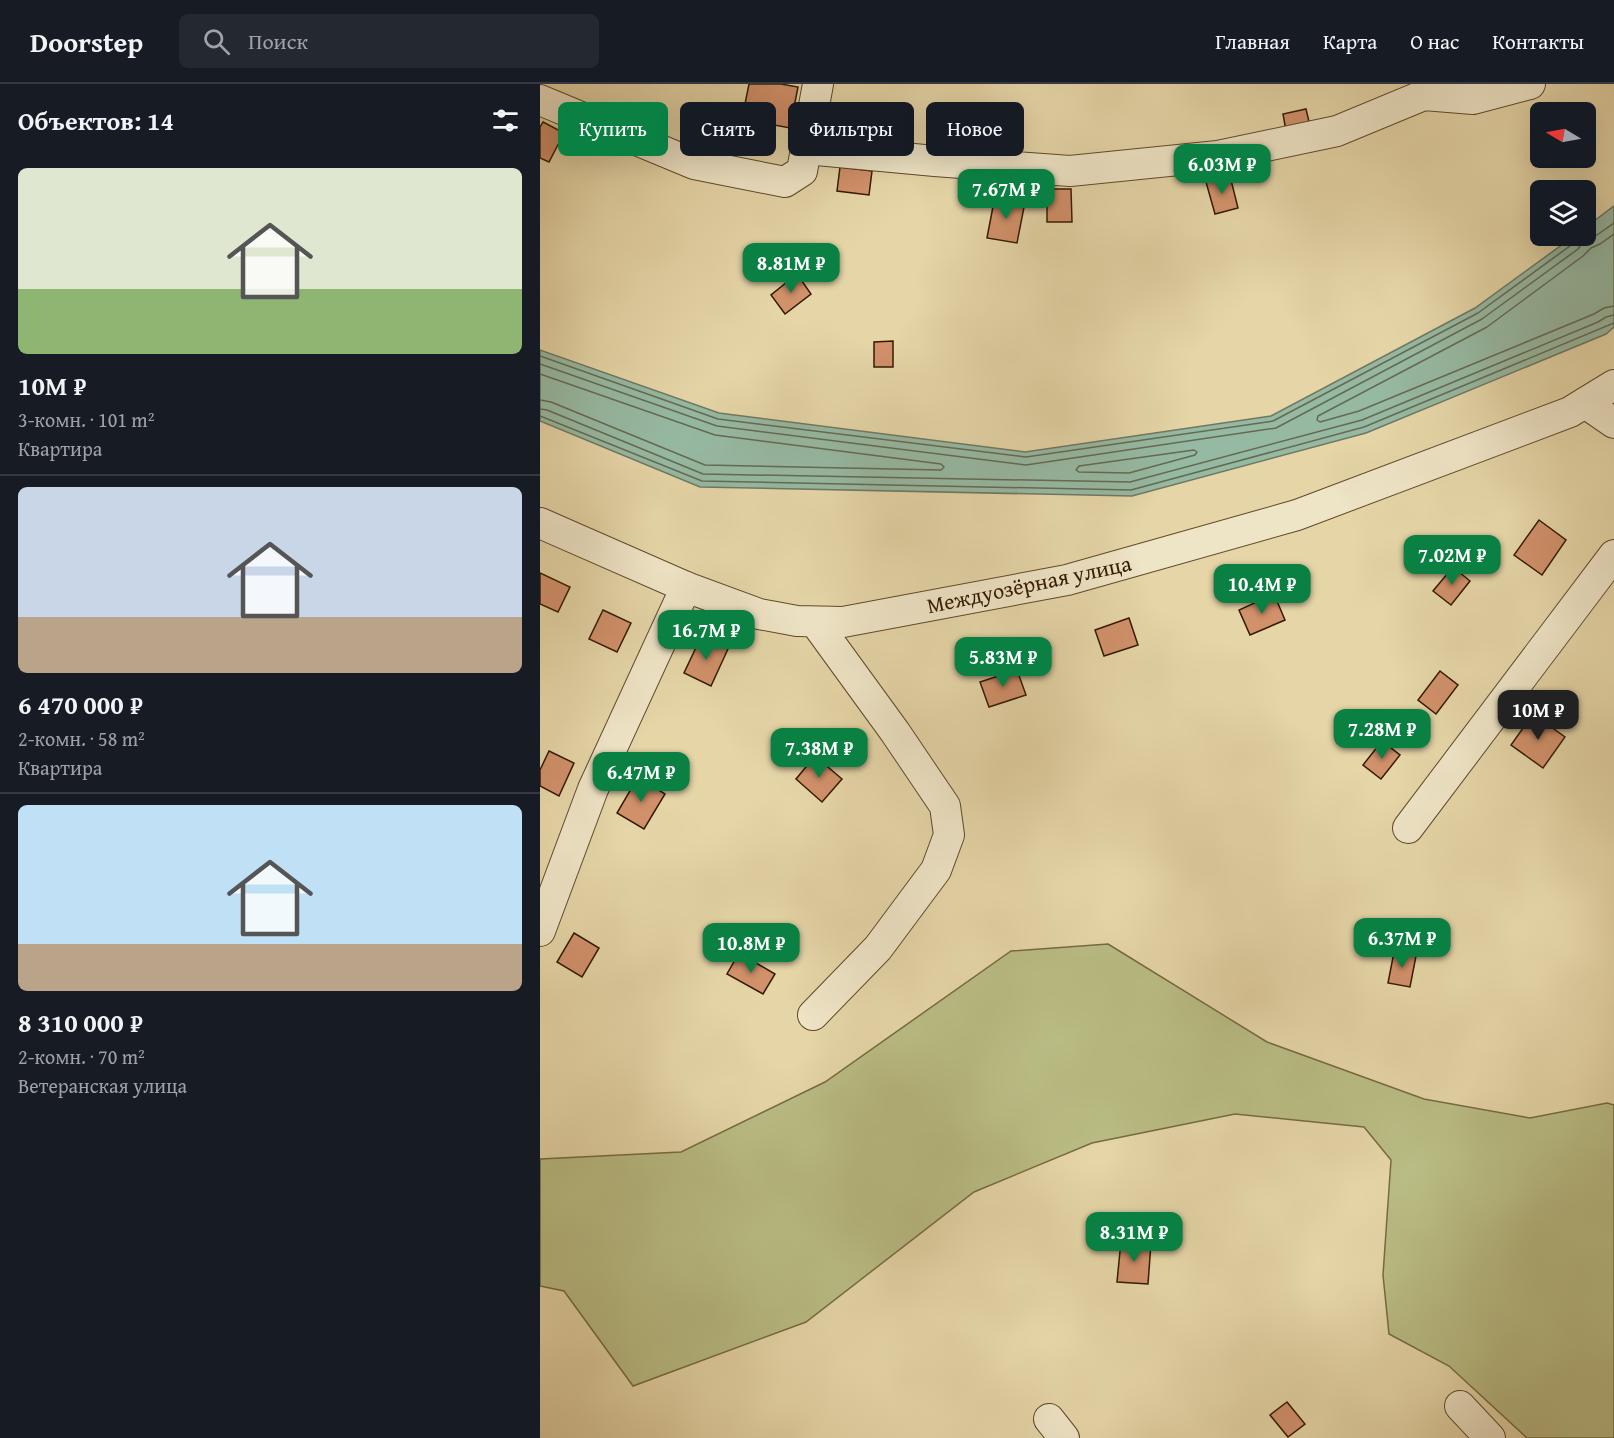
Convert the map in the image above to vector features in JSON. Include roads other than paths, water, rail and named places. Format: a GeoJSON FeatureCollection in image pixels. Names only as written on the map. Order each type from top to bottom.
{"type":"FeatureCollection","features":[{"type":"Feature","properties":{"kind":"street"},"geometry":{"type":"LineString","coordinates":[[540,100],[694,164],[785,182],[804,160],[818,84]]}},
{"type":"Feature","properties":{"kind":"street"},"geometry":{"type":"LineString","coordinates":[[804,160],[935,161],[1070,171],[1218,156],[1337,131],[1421,90],[1473,99],[1530,84]]}},
{"type":"Feature","properties":{"kind":"street","name":"Междуозёрная улица"},"geometry":{"type":"LineString","coordinates":[[540,523],[686,587],[759,614],[796,621],[843,622],[1067,580],[1297,515],[1570,412],[1614,385]]}},
{"type":"Feature","properties":{"kind":"street"},"geometry":{"type":"LineString","coordinates":[[1585,403],[1614,423]]}},
{"type":"Feature","properties":{"kind":"street"},"geometry":{"type":"LineString","coordinates":[[1408,828],[1614,555]]}},
{"type":"Feature","properties":{"kind":"street"},"geometry":{"type":"LineString","coordinates":[[540,931],[593,789],[686,587]]}},
{"type":"Feature","properties":{"kind":"street"},"geometry":{"type":"LineString","coordinates":[[813,1015],[878,948],[936,870],[949,835],[945,806],[815,622]]}},
{"type":"Feature","properties":{"kind":"street"},"geometry":{"type":"LineString","coordinates":[[1460,1406],[1490,1438]]}},
{"type":"Feature","properties":{"kind":"water"},"geometry":{"type":"Polygon","coordinates":[[[1614,206],[1614,327],[1606,334],[1366,433],[1132,496],[700,487],[540,421],[540,350],[719,413],[1025,452],[1271,416],[1475,308],[1560,246],[1596,246],[1596,220],[1614,206]]]}}]}
